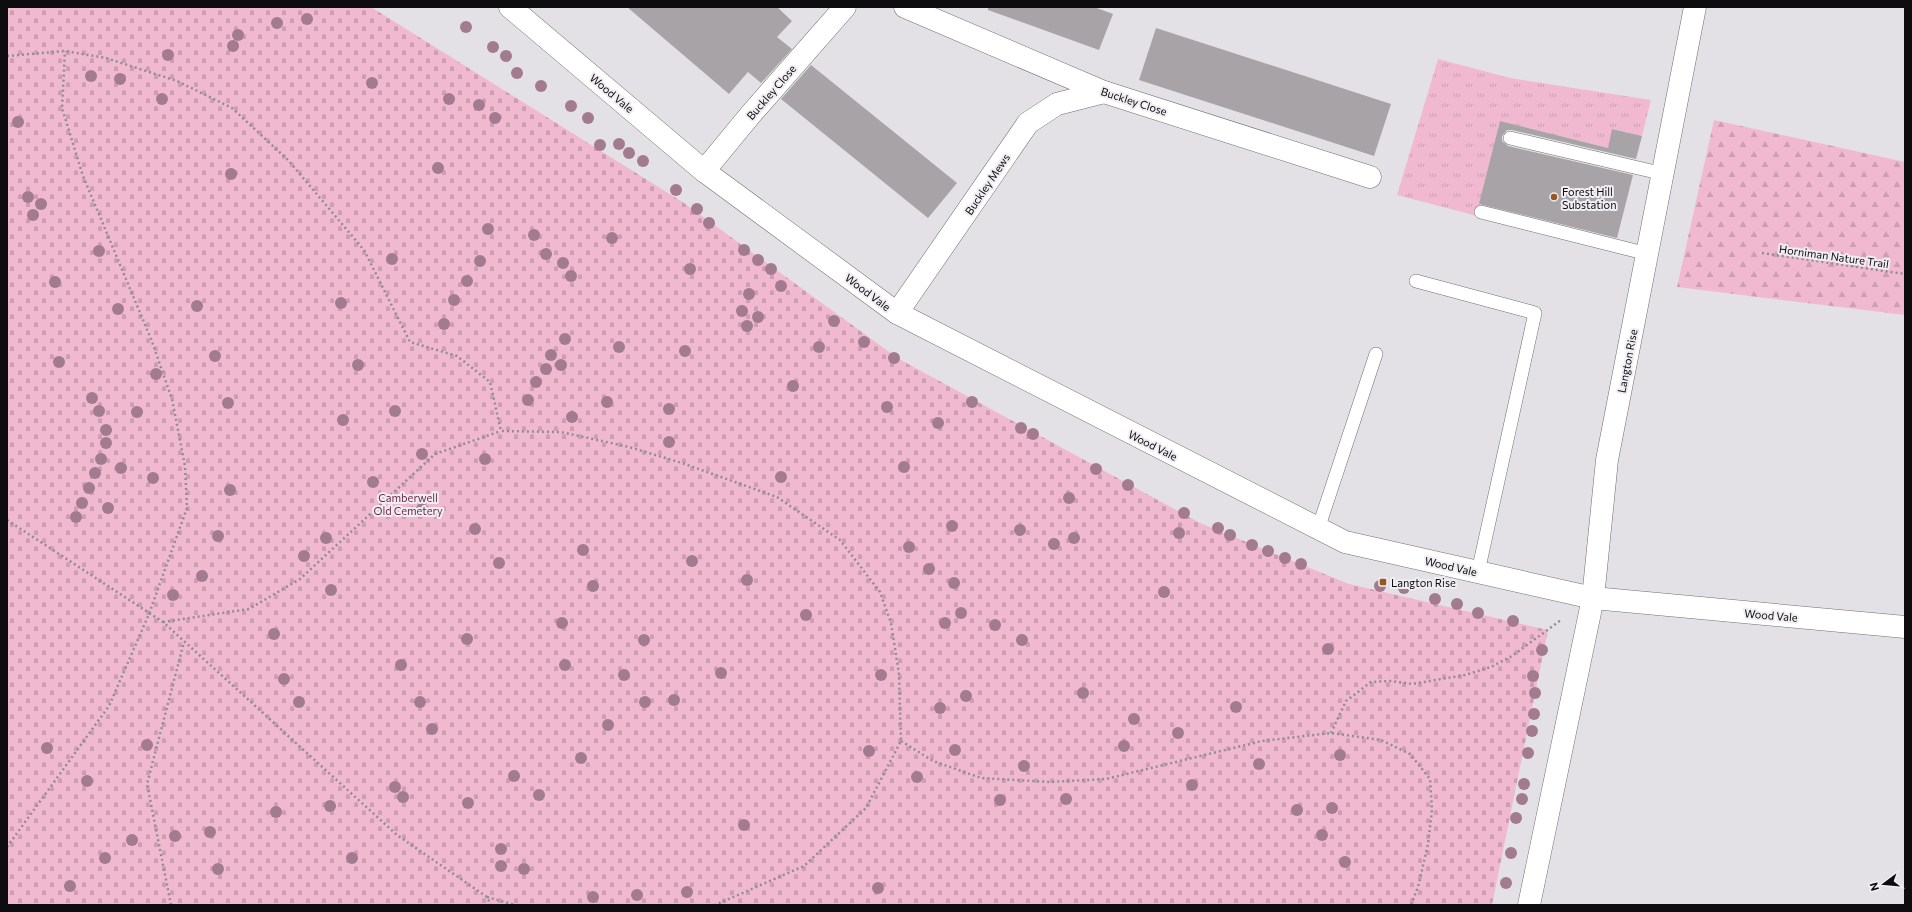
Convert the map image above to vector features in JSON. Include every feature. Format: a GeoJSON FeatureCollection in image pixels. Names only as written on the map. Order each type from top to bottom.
{"type":"FeatureCollection","features":[{"type":"Feature","properties":{"kind":"street","name":"Wood Vale"},"geometry":{"type":"LineString","coordinates":[[510,7],[704,171],[896,313],[1345,542],[1593,598],[1905,627]]}},
{"type":"Feature","properties":{"kind":"street","name":"Buckley Close"},"geometry":{"type":"LineString","coordinates":[[905,7],[1104,92],[1370,177]]}},
{"type":"Feature","properties":{"kind":"street","name":"Langton Rise"},"geometry":{"type":"LineString","coordinates":[[1529,905],[1593,598],[1607,460],[1664,174],[1695,7]]}},
{"type":"Feature","properties":{"kind":"street","name":"Buckley Close"},"geometry":{"type":"LineString","coordinates":[[704,171],[838,10]]}},
{"type":"Feature","properties":{"kind":"street","name":"Buckley Mews"},"geometry":{"type":"LineString","coordinates":[[896,313],[1028,123],[1057,104],[1104,92]]}},
{"type":"Feature","properties":{"kind":"lane"},"geometry":{"type":"LineString","coordinates":[[1510,138],[1664,174]]}},
{"type":"Feature","properties":{"kind":"lane"},"geometry":{"type":"LineString","coordinates":[[1481,212],[1648,254]]}},
{"type":"Feature","properties":{"kind":"lane"},"geometry":{"type":"LineString","coordinates":[[1416,280],[1535,314],[1478,572]]}},
{"type":"Feature","properties":{"kind":"lane"},"geometry":{"type":"LineString","coordinates":[[1318,529],[1376,354]]}},
{"type":"Feature","properties":{"kind":"path"},"geometry":{"type":"LineString","coordinates":[[7,56],[65,51],[106,58],[177,81],[232,108],[288,160],[364,250],[410,342],[456,356],[490,382],[501,431]]}},
{"type":"Feature","properties":{"kind":"path"},"geometry":{"type":"LineString","coordinates":[[7,847],[109,706],[149,614],[187,508],[185,466],[172,399],[151,338],[83,176],[62,108],[65,51]]}},
{"type":"Feature","properties":{"kind":"path","name":"Horniman Nature Trail"},"geometry":{"type":"LineString","coordinates":[[1762,253],[1905,274]]}},
{"type":"Feature","properties":{"kind":"path"},"geometry":{"type":"LineString","coordinates":[[163,622],[249,609],[300,579],[435,454],[501,431],[560,432],[629,447],[682,463],[777,497],[840,540],[880,592],[892,623],[899,674],[901,741],[866,808],[804,866],[714,905]]}},
{"type":"Feature","properties":{"kind":"path"},"geometry":{"type":"LineString","coordinates":[[7,520],[163,622],[397,835],[488,897],[515,905]]}},
{"type":"Feature","properties":{"kind":"path"},"geometry":{"type":"LineString","coordinates":[[1331,733],[1346,701],[1371,682],[1390,681],[1412,684],[1465,675],[1491,667],[1512,656],[1546,630],[1593,598]]}},
{"type":"Feature","properties":{"kind":"path"},"geometry":{"type":"LineString","coordinates":[[172,905],[146,784],[184,642]]}},
{"type":"Feature","properties":{"kind":"path"},"geometry":{"type":"LineString","coordinates":[[901,741],[933,761],[981,778],[1050,782],[1106,779],[1262,742],[1331,733],[1381,740],[1410,754],[1430,779],[1432,810],[1428,844],[1418,887],[1411,905]]}},
{"type":"Feature","properties":{"kind":"path"},"geometry":{"type":"LineString","coordinates":[[488,897],[490,905]]}},
{"type":"Feature","properties":{"kind":"green space","name":"Camberwell Old Cemetery"},"geometry":{"type":"Polygon","coordinates":[[[7,7],[371,7],[684,203],[899,359],[1200,523],[1349,584],[1548,630],[1492,905],[7,905],[7,7]]]}},
{"type":"Feature","properties":{"kind":"green space"},"geometry":{"type":"Polygon","coordinates":[[[1438,59],[1510,78],[1651,100],[1642,136],[1613,129],[1608,148],[1500,121],[1477,216],[1397,195],[1438,59]]]}},
{"type":"Feature","properties":{"kind":"green space"},"geometry":{"type":"Polygon","coordinates":[[[1714,120],[1905,162],[1905,315],[1677,287],[1714,120]]]}},
{"type":"Feature","properties":{"kind":"building"},"geometry":{"type":"Polygon","coordinates":[[[627,7],[777,7],[792,21],[777,37],[792,49],[761,83],[748,72],[729,94],[627,7]]]}},
{"type":"Feature","properties":{"kind":"building"},"geometry":{"type":"Polygon","coordinates":[[[988,7],[1094,7],[1113,14],[1099,50],[988,10],[988,7]]]}},
{"type":"Feature","properties":{"kind":"building"},"geometry":{"type":"Polygon","coordinates":[[[1156,28],[1391,104],[1374,156],[1139,80],[1156,28]]]}},
{"type":"Feature","properties":{"kind":"building"},"geometry":{"type":"Polygon","coordinates":[[[811,65],[957,183],[928,218],[781,99],[811,65]]]}},
{"type":"Feature","properties":{"kind":"building","name":"Forest Hill Substation"},"geometry":{"type":"Polygon","coordinates":[[[1500,121],[1608,148],[1612,129],[1642,136],[1636,159],[1512,130],[1507,130],[1502,136],[1502,141],[1508,146],[1633,175],[1617,238],[1479,204],[1500,121]]]}},
{"type":"Feature","properties":{"kind":"place","name":"Forest Hill Substation"},"geometry":{"type":"Point","coordinates":[1554,197]}},
{"type":"Feature","properties":{"kind":"place","name":"Langton Rise"},"geometry":{"type":"Point","coordinates":[1383,582]}}]}
